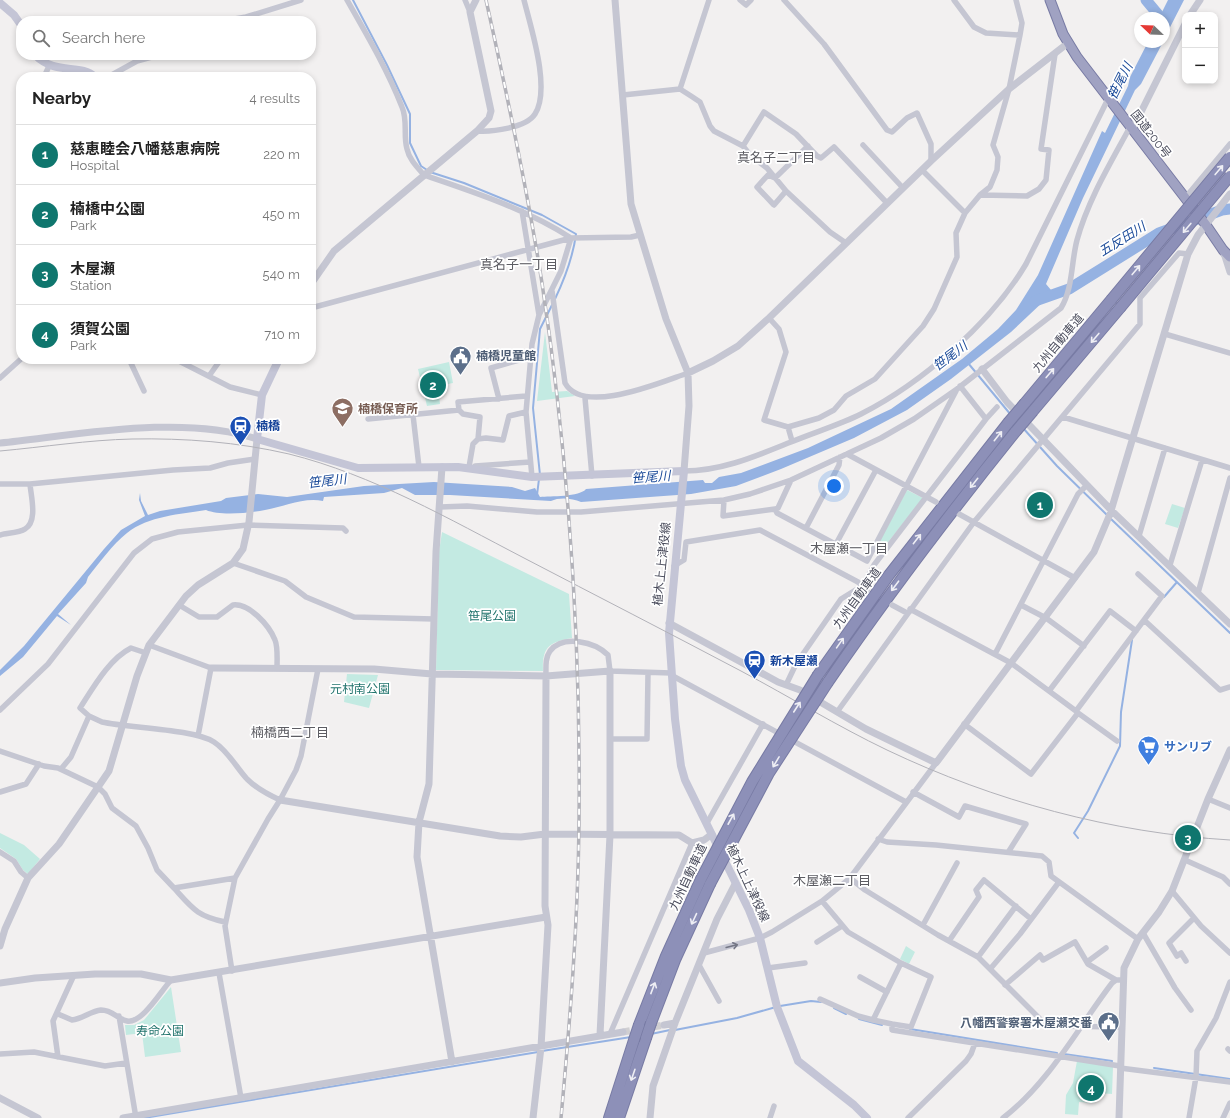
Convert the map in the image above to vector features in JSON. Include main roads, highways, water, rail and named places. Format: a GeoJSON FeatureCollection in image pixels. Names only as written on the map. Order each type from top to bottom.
{"type":"FeatureCollection","features":[{"type":"Feature","properties":{"kind":"highway","name":"国道200号"},"geometry":{"type":"LineString","coordinates":[[1050,0],[1057,22],[1068,43],[1110,101],[1206,225],[1222,250],[1230,257]]}},
{"type":"Feature","properties":{"kind":"highway","name":"九州自動車道"},"geometry":{"type":"LineString","coordinates":[[608,1118],[639,1024],[666,956],[701,879],[752,782],[818,675],[889,575],[1008,424],[1230,157]]}},
{"type":"Feature","properties":{"kind":"highway","name":"九州自動車道"},"geometry":{"type":"LineString","coordinates":[[620,1118],[651,1023],[675,960],[710,884],[769,773],[828,682],[881,605],[931,538],[1016,431],[1230,176]]}},
{"type":"Feature","properties":{"kind":"main road"},"geometry":{"type":"LineString","coordinates":[[0,3],[16,18]]}},
{"type":"Feature","properties":{"kind":"main road"},"geometry":{"type":"LineString","coordinates":[[41,60],[49,66],[88,72]]}},
{"type":"Feature","properties":{"kind":"main road","name":"植木上上津役線"},"geometry":{"type":"LineString","coordinates":[[277,364],[262,394],[257,439],[358,468],[419,467],[442,470],[465,467],[532,477],[684,473],[669,623],[671,674],[681,766],[684,780],[707,823],[735,884],[749,910],[760,938],[778,1007],[798,1061],[854,1105],[868,1118]]}},
{"type":"Feature","properties":{"kind":"water"},"geometry":{"type":"Polygon","coordinates":[[[1168,0],[1184,0],[1170,27],[1170,12],[1162,12],[1168,0]]]}},
{"type":"Feature","properties":{"kind":"water"},"geometry":{"type":"Polygon","coordinates":[[[1145,48],[1160,48],[1141,84],[1135,90],[1083,198],[1046,284],[1051,290],[1045,300],[1011,332],[951,379],[907,410],[854,438],[781,469],[736,486],[691,494],[581,502],[566,498],[551,501],[450,495],[415,495],[402,488],[384,493],[324,497],[323,501],[301,501],[272,509],[251,512],[219,513],[206,510],[155,519],[135,527],[116,543],[88,577],[86,583],[58,614],[71,625],[57,616],[23,657],[0,676],[0,670],[24,646],[121,530],[145,516],[139,500],[140,493],[141,501],[148,515],[160,511],[221,501],[226,498],[258,494],[287,497],[364,486],[434,482],[512,487],[525,491],[535,488],[540,497],[571,495],[583,492],[586,489],[703,480],[705,483],[712,483],[719,477],[741,473],[808,448],[891,409],[962,359],[998,329],[1016,310],[1038,275],[1102,131],[1105,133],[1128,86],[1130,77],[1145,48]]]}},
{"type":"Feature","properties":{"kind":"waterway"},"geometry":{"type":"LineString","coordinates":[[353,0],[387,65],[410,114],[410,143],[421,166],[427,170]]}},
{"type":"Feature","properties":{"kind":"waterway"},"geometry":{"type":"LineString","coordinates":[[1146,0],[1156,12]]}},
{"type":"Feature","properties":{"kind":"waterway"},"geometry":{"type":"LineString","coordinates":[[430,172],[464,183],[542,215],[576,234],[568,267],[555,299]]}},
{"type":"Feature","properties":{"kind":"waterway","name":"五反田川"},"geometry":{"type":"LineString","coordinates":[[1035,301],[1069,289],[1159,233],[1222,210],[1230,209]]}},
{"type":"Feature","properties":{"kind":"waterway"},"geometry":{"type":"LineString","coordinates":[[540,475],[533,408],[540,329],[552,305]]}},
{"type":"Feature","properties":{"kind":"waterway"},"geometry":{"type":"LineString","coordinates":[[968,363],[1011,415]]}},
{"type":"Feature","properties":{"kind":"waterway"},"geometry":{"type":"LineString","coordinates":[[1023,428],[1057,466],[1108,516]]}},
{"type":"Feature","properties":{"kind":"waterway"},"geometry":{"type":"LineString","coordinates":[[537,495],[539,479]]}},
{"type":"Feature","properties":{"kind":"waterway"},"geometry":{"type":"LineString","coordinates":[[1111,519],[1230,633]]}},
{"type":"Feature","properties":{"kind":"waterway"},"geometry":{"type":"LineString","coordinates":[[1164,597],[1177,582]]}},
{"type":"Feature","properties":{"kind":"waterway"},"geometry":{"type":"LineString","coordinates":[[1078,838],[1074,833],[1088,811],[1120,746],[1121,712],[1132,640]]}},
{"type":"Feature","properties":{"kind":"waterway"},"geometry":{"type":"LineString","coordinates":[[780,1006],[811,1001],[821,1002]]}},
{"type":"Feature","properties":{"kind":"waterway"},"geometry":{"type":"LineString","coordinates":[[675,1030],[737,1018],[776,1007]]}},
{"type":"Feature","properties":{"kind":"waterway"},"geometry":{"type":"LineString","coordinates":[[834,1008],[846,1014]]}},
{"type":"Feature","properties":{"kind":"waterway"},"geometry":{"type":"LineString","coordinates":[[859,1019],[882,1025]]}},
{"type":"Feature","properties":{"kind":"waterway"},"geometry":{"type":"LineString","coordinates":[[910,1029],[1057,1053]]}},
{"type":"Feature","properties":{"kind":"waterway"},"geometry":{"type":"LineString","coordinates":[[651,1034],[670,1030]]}},
{"type":"Feature","properties":{"kind":"waterway"},"geometry":{"type":"LineString","coordinates":[[542,1051],[631,1037]]}},
{"type":"Feature","properties":{"kind":"waterway"},"geometry":{"type":"LineString","coordinates":[[144,1118],[538,1052]]}},
{"type":"Feature","properties":{"kind":"waterway"},"geometry":{"type":"LineString","coordinates":[[1064,1054],[1112,1061]]}},
{"type":"Feature","properties":{"kind":"waterway"},"geometry":{"type":"LineString","coordinates":[[1154,1068],[1230,1079]]}},
{"type":"Feature","properties":{"kind":"tunnel"},"geometry":{"type":"LineString","coordinates":[[623,1032],[664,1025]]}},
{"type":"Feature","properties":{"kind":"tram line"},"geometry":{"type":"LineString","coordinates":[[0,451],[99,441],[172,439],[250,446],[289,454],[320,463],[380,486],[439,513],[741,671],[868,741],[969,785],[1054,812],[1098,822],[1142,830],[1230,840]]}},
{"type":"Feature","properties":{"kind":"railway"},"geometry":{"type":"LineString","coordinates":[[486,0],[516,141],[542,283],[559,418],[571,553],[578,689],[579,824],[573,971],[561,1118]]}},
{"type":"Feature","properties":{"kind":"place","name":"楠橋児童館"},"geometry":{"type":"Point","coordinates":[461,376]}},
{"type":"Feature","properties":{"kind":"place","name":"楠橋中公園"},"geometry":{"type":"Point","coordinates":[433,385]}},
{"type":"Feature","properties":{"kind":"place","name":"楠橋保育所"},"geometry":{"type":"Point","coordinates":[343,428]}},
{"type":"Feature","properties":{"kind":"place","name":"楠橋"},"geometry":{"type":"Point","coordinates":[241,446]}},
{"type":"Feature","properties":{"kind":"place","name":"慈恵睦会八幡慈恵病院"},"geometry":{"type":"Point","coordinates":[1040,505]}},
{"type":"Feature","properties":{"kind":"place","name":"新木屋瀬"},"geometry":{"type":"Point","coordinates":[755,680]}},
{"type":"Feature","properties":{"kind":"place","name":"サンリブ"},"geometry":{"type":"Point","coordinates":[1149,766]}},
{"type":"Feature","properties":{"kind":"place","name":"木屋瀬"},"geometry":{"type":"Point","coordinates":[1188,838]}},
{"type":"Feature","properties":{"kind":"place","name":"八幡西警察署木屋瀬交番"},"geometry":{"type":"Point","coordinates":[1108,1042]}},
{"type":"Feature","properties":{"kind":"place","name":"須賀公園"},"geometry":{"type":"Point","coordinates":[1091,1088]}},
{"type":"Feature","properties":{"kind":"district","name":"真名子二丁目"},"geometry":{"type":"Point","coordinates":[776,157]}},
{"type":"Feature","properties":{"kind":"district","name":"真名子一丁目"},"geometry":{"type":"Point","coordinates":[519,264]}},
{"type":"Feature","properties":{"kind":"district","name":"木屋瀬一丁目"},"geometry":{"type":"Point","coordinates":[849,548]}},
{"type":"Feature","properties":{"kind":"district","name":"楠橋西二丁目"},"geometry":{"type":"Point","coordinates":[290,732]}},
{"type":"Feature","properties":{"kind":"district","name":"木屋瀬二丁目"},"geometry":{"type":"Point","coordinates":[832,880]}},
{"type":"Feature","properties":{"kind":"water label","name":"笹尾川"},"geometry":{"type":"Point","coordinates":[1120,81]}},
{"type":"Feature","properties":{"kind":"water label","name":"笹尾川"},"geometry":{"type":"Point","coordinates":[950,356]}},
{"type":"Feature","properties":{"kind":"water label","name":"笹尾川"},"geometry":{"type":"Point","coordinates":[651,477]}},
{"type":"Feature","properties":{"kind":"water label","name":"笹尾川"},"geometry":{"type":"Point","coordinates":[327,481]}},
{"type":"Feature","properties":{"kind":"park label","name":"笹尾公園"},"geometry":{"type":"Point","coordinates":[492,616]}},
{"type":"Feature","properties":{"kind":"park label","name":"元村南公園"},"geometry":{"type":"Point","coordinates":[360,689]}},
{"type":"Feature","properties":{"kind":"park label","name":"寿命公園"},"geometry":{"type":"Point","coordinates":[160,1031]}}]}
